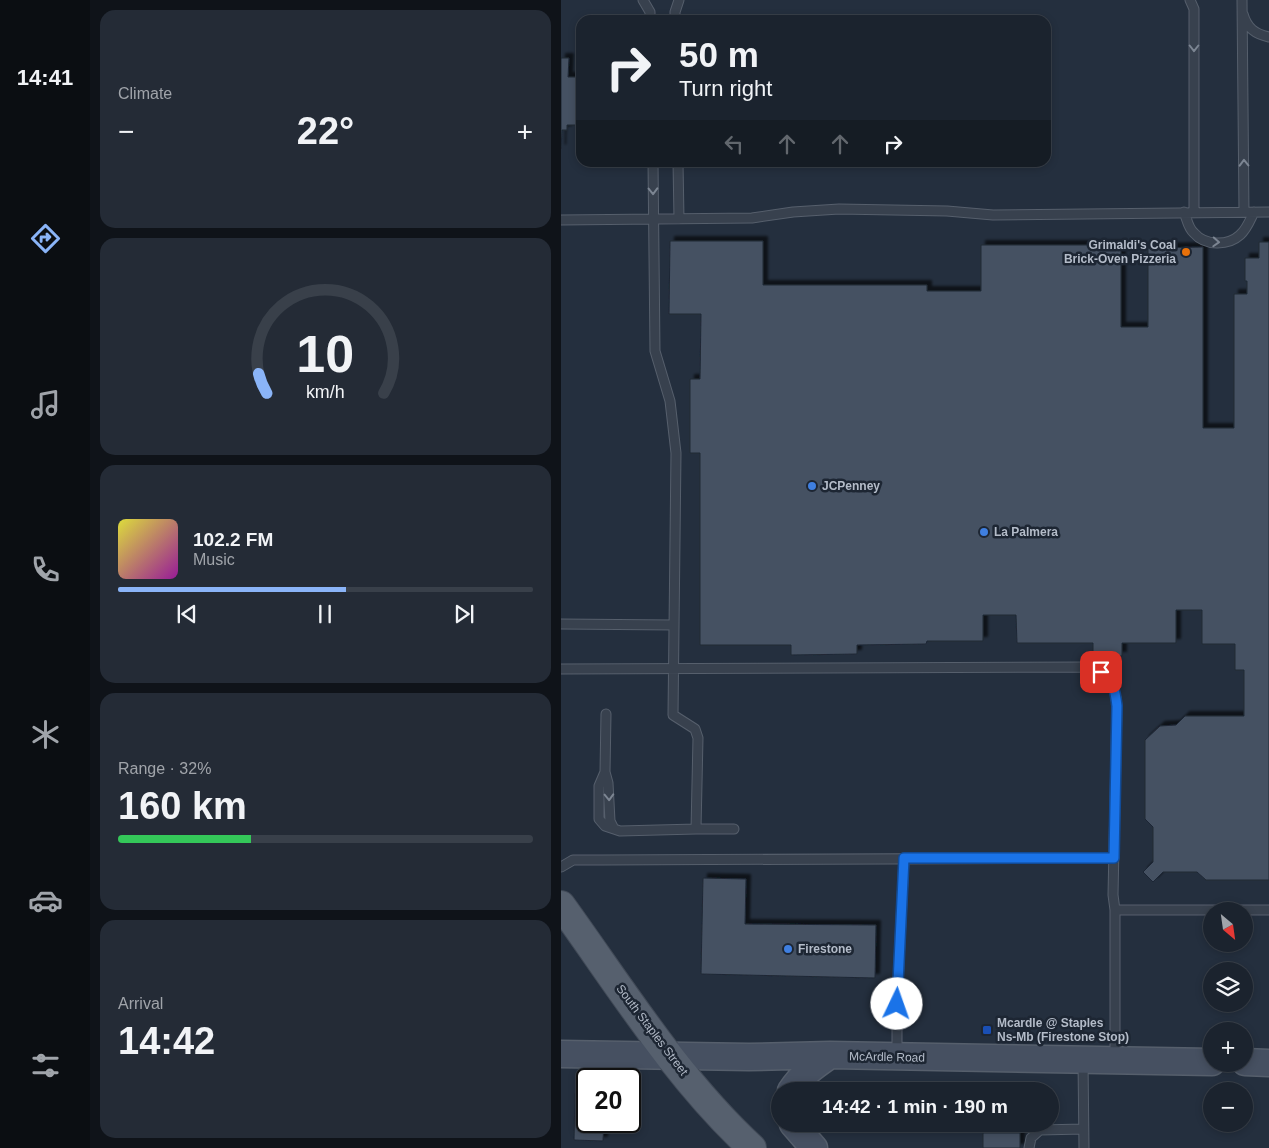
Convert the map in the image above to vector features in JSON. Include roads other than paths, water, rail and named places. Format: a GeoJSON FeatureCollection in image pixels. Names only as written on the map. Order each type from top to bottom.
{"type":"FeatureCollection","features":[{"type":"Feature","properties":{"kind":"main road","name":"South Staples Street"},"geometry":{"type":"LineString","coordinates":[[561,905],[669,1056],[724,1122],[752,1148]]}},
{"type":"Feature","properties":{"kind":"main road","name":"McArdle Road"},"geometry":{"type":"LineString","coordinates":[[561,1054],[1203,1062]]}},
{"type":"Feature","properties":{"kind":"main road"},"geometry":{"type":"LineString","coordinates":[[797,1082],[807,1071],[829,1056]]}},
{"type":"Feature","properties":{"kind":"main road"},"geometry":{"type":"LineString","coordinates":[[1253,1062],[1269,1063]]}},
{"type":"Feature","properties":{"kind":"main road"},"geometry":{"type":"LineString","coordinates":[[800,1132],[814,1148]]}},
{"type":"Feature","properties":{"kind":"lane"},"geometry":{"type":"LineString","coordinates":[[643,0],[650,15]]}},
{"type":"Feature","properties":{"kind":"lane"},"geometry":{"type":"LineString","coordinates":[[1190,0],[1195,9],[1194,212]]}},
{"type":"Feature","properties":{"kind":"lane"},"geometry":{"type":"LineString","coordinates":[[1184,212],[1195,235],[1218,243],[1233,240],[1248,225],[1242,4]]}},
{"type":"Feature","properties":{"kind":"lane"},"geometry":{"type":"LineString","coordinates":[[1242,4],[1245,20],[1251,29],[1258,34],[1269,37]]}},
{"type":"Feature","properties":{"kind":"lane"},"geometry":{"type":"LineString","coordinates":[[653,167],[655,351],[671,401],[676,453],[673,715],[695,729],[698,738],[696,829]]}},
{"type":"Feature","properties":{"kind":"lane"},"geometry":{"type":"LineString","coordinates":[[678,167],[679,219]]}},
{"type":"Feature","properties":{"kind":"lane"},"geometry":{"type":"LineString","coordinates":[[561,220],[752,218],[793,212],[839,209],[947,211],[993,215],[1269,212]]}},
{"type":"Feature","properties":{"kind":"lane"},"geometry":{"type":"LineString","coordinates":[[561,624],[674,625]]}},
{"type":"Feature","properties":{"kind":"lane"},"geometry":{"type":"LineString","coordinates":[[561,669],[1088,667],[1101,672],[1111,680],[1116,692],[1117,706],[1113,895],[1115,910],[1115,1061]]}},
{"type":"Feature","properties":{"kind":"lane"},"geometry":{"type":"LineString","coordinates":[[606,714],[605,772],[608,783],[610,821],[614,829],[620,831],[734,829]]}},
{"type":"Feature","properties":{"kind":"lane"},"geometry":{"type":"LineString","coordinates":[[897,1057],[897,1004],[904,858]]}},
{"type":"Feature","properties":{"kind":"lane"},"geometry":{"type":"LineString","coordinates":[[561,867],[573,860],[1114,858]]}},
{"type":"Feature","properties":{"kind":"lane"},"geometry":{"type":"LineString","coordinates":[[1115,910],[1269,910]]}},
{"type":"Feature","properties":{"kind":"lane"},"geometry":{"type":"LineString","coordinates":[[1083,1060],[1083,1148]]}},
{"type":"Feature","properties":{"kind":"lane"},"geometry":{"type":"LineString","coordinates":[[1029,1148],[1031,1138],[1039,1130],[1083,1129]]}},
{"type":"Feature","properties":{"kind":"place","name":"Grimaldi's Coal Brick-Oven Pizzeria"},"geometry":{"type":"Point","coordinates":[1186,252]}},
{"type":"Feature","properties":{"kind":"place","name":"JCPenney"},"geometry":{"type":"Point","coordinates":[812,486]}},
{"type":"Feature","properties":{"kind":"place","name":"La Palmera"},"geometry":{"type":"Point","coordinates":[984,532]}},
{"type":"Feature","properties":{"kind":"place","name":"Firestone"},"geometry":{"type":"Point","coordinates":[788,949]}},
{"type":"Feature","properties":{"kind":"place","name":"Mcardle @ Staples Ns-Mb (Firestone Stop)"},"geometry":{"type":"Point","coordinates":[987,1030]}}]}
